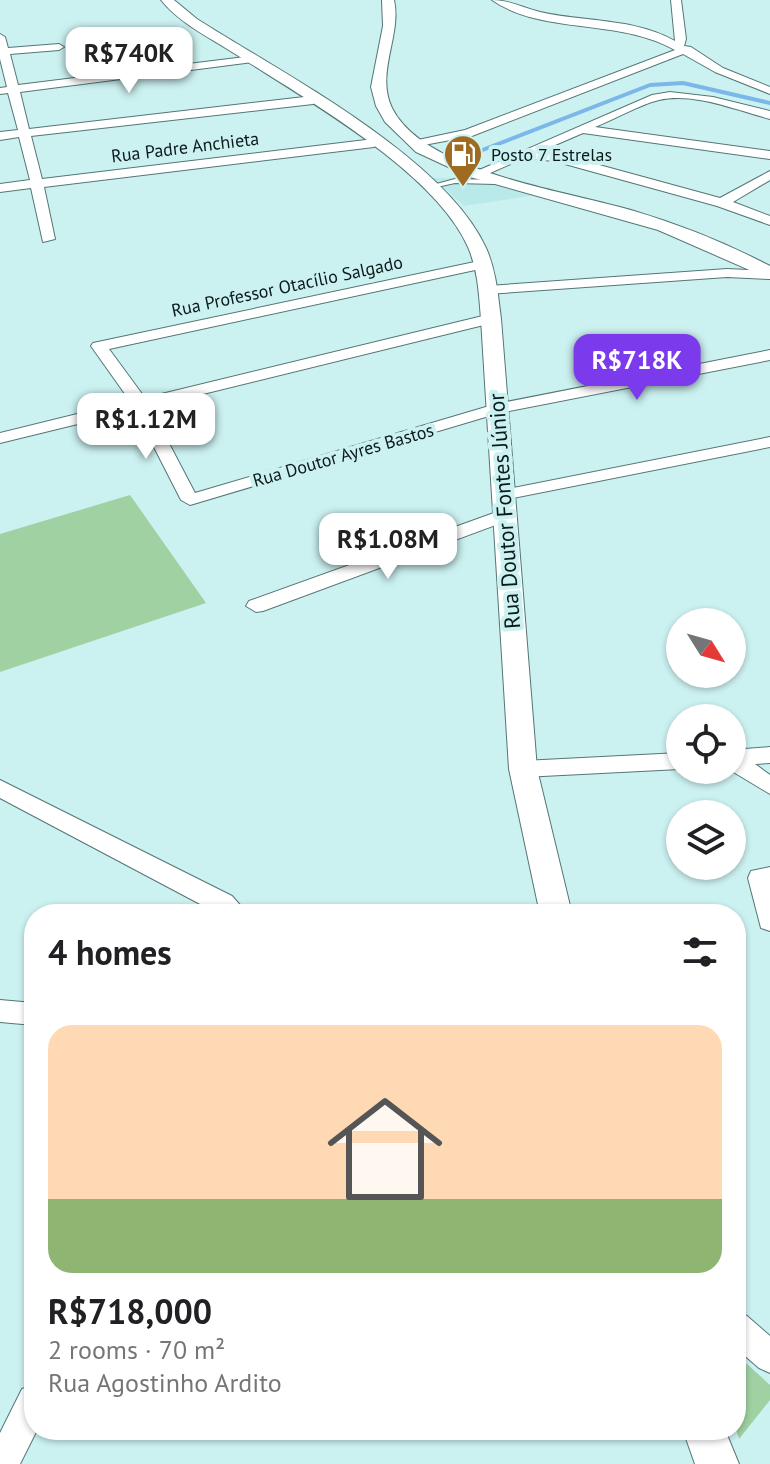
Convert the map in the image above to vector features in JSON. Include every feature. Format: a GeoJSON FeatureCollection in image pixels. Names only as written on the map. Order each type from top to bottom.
{"type":"FeatureCollection","features":[{"type":"Feature","properties":{"kind":"street","name":"Rua Doutor Fontes Júnior"},"geometry":{"type":"LineString","coordinates":[[167,0],[377,144],[408,169],[449,207],[471,237],[484,264],[491,319],[523,769],[554,904]]}},
{"type":"Feature","properties":{"kind":"street"},"geometry":{"type":"LineString","coordinates":[[388,0],[392,18],[380,64],[379,100],[384,111],[414,142],[442,160],[476,174],[666,227],[762,260],[770,274]]}},
{"type":"Feature","properties":{"kind":"street"},"geometry":{"type":"LineString","coordinates":[[497,0],[515,4],[537,15],[589,21],[661,37],[719,70],[770,91]]}},
{"type":"Feature","properties":{"kind":"street"},"geometry":{"type":"LineString","coordinates":[[676,0],[683,47]]}},
{"type":"Feature","properties":{"kind":"street"},"geometry":{"type":"LineString","coordinates":[[661,37],[681,30]]}},
{"type":"Feature","properties":{"kind":"street"},"geometry":{"type":"LineString","coordinates":[[0,37],[48,239]]}},
{"type":"Feature","properties":{"kind":"street"},"geometry":{"type":"LineString","coordinates":[[3,51],[59,47]]}},
{"type":"Feature","properties":{"kind":"street"},"geometry":{"type":"LineString","coordinates":[[414,142],[468,133],[683,47]]}},
{"type":"Feature","properties":{"kind":"street"},"geometry":{"type":"LineString","coordinates":[[0,91],[253,59]]}},
{"type":"Feature","properties":{"kind":"street"},"geometry":{"type":"LineString","coordinates":[[408,169],[449,176],[476,174],[644,100],[664,96],[699,99],[770,115]]}},
{"type":"Feature","properties":{"kind":"street"},"geometry":{"type":"LineString","coordinates":[[0,136],[313,100]]}},
{"type":"Feature","properties":{"kind":"street"},"geometry":{"type":"LineString","coordinates":[[581,129],[770,155]]}},
{"type":"Feature","properties":{"kind":"street"},"geometry":{"type":"LineString","coordinates":[[408,169],[427,168],[442,160],[468,133]]}},
{"type":"Feature","properties":{"kind":"street"},"geometry":{"type":"LineString","coordinates":[[547,143],[555,157]]}},
{"type":"Feature","properties":{"kind":"street","name":"Rua Padre Anchieta"},"geometry":{"type":"LineString","coordinates":[[0,188],[377,144]]}},
{"type":"Feature","properties":{"kind":"street"},"geometry":{"type":"LineString","coordinates":[[522,154],[555,157],[722,203],[770,221]]}},
{"type":"Feature","properties":{"kind":"street"},"geometry":{"type":"LineString","coordinates":[[722,203],[770,175]]}},
{"type":"Feature","properties":{"kind":"street","name":"Rua Professor Otacílio Salgado"},"geometry":{"type":"LineString","coordinates":[[139,402],[99,346],[484,264]]}},
{"type":"Feature","properties":{"kind":"street"},"geometry":{"type":"LineString","coordinates":[[488,290],[727,273],[770,274]]}},
{"type":"Feature","properties":{"kind":"street"},"geometry":{"type":"LineString","coordinates":[[2,434],[491,319]]}},
{"type":"Feature","properties":{"kind":"street","name":"Rua Doutor Ayres Bastos"},"geometry":{"type":"LineString","coordinates":[[139,402],[190,500],[496,409],[770,355]]}},
{"type":"Feature","properties":{"kind":"street"},"geometry":{"type":"LineString","coordinates":[[256,606],[504,505],[770,442]]}},
{"type":"Feature","properties":{"kind":"street"},"geometry":{"type":"LineString","coordinates":[[746,758],[770,755]]}},
{"type":"Feature","properties":{"kind":"street"},"geometry":{"type":"LineString","coordinates":[[523,769],[666,762]]}},
{"type":"Feature","properties":{"kind":"street"},"geometry":{"type":"LineString","coordinates":[[746,769],[770,786]]}},
{"type":"Feature","properties":{"kind":"street"},"geometry":{"type":"LineString","coordinates":[[0,788],[224,904]]}},
{"type":"Feature","properties":{"kind":"street"},"geometry":{"type":"LineString","coordinates":[[770,877],[760,878],[770,921]]}},
{"type":"Feature","properties":{"kind":"street"},"geometry":{"type":"LineString","coordinates":[[0,1011],[24,1013]]}},
{"type":"Feature","properties":{"kind":"street"},"geometry":{"type":"LineString","coordinates":[[746,1336],[770,1357]]}},
{"type":"Feature","properties":{"kind":"street"},"geometry":{"type":"LineString","coordinates":[[2,1464],[24,1421]]}},
{"type":"Feature","properties":{"kind":"street"},"geometry":{"type":"LineString","coordinates":[[708,1440],[717,1464]]}},
{"type":"Feature","properties":{"kind":"lane"},"geometry":{"type":"LineString","coordinates":[[428,187],[455,181],[508,183]]}},
{"type":"Feature","properties":{"kind":"shaded area"},"geometry":{"type":"Polygon","coordinates":[[[433,178],[478,178],[536,195],[464,206],[433,178]]]}},
{"type":"Feature","properties":{"kind":"green space"},"geometry":{"type":"Polygon","coordinates":[[[130,495],[206,603],[0,672],[0,534],[130,495]]]}},
{"type":"Feature","properties":{"kind":"green space"},"geometry":{"type":"Polygon","coordinates":[[[746,1363],[770,1385],[770,1400],[746,1430],[746,1363]]]}},
{"type":"Feature","properties":{"kind":"waterway"},"geometry":{"type":"LineString","coordinates":[[467,156],[650,85],[683,83],[770,103]]}},
{"type":"Feature","properties":{"kind":"place","name":"Posto 7 Estrelas"},"geometry":{"type":"Point","coordinates":[463,188]}}]}
